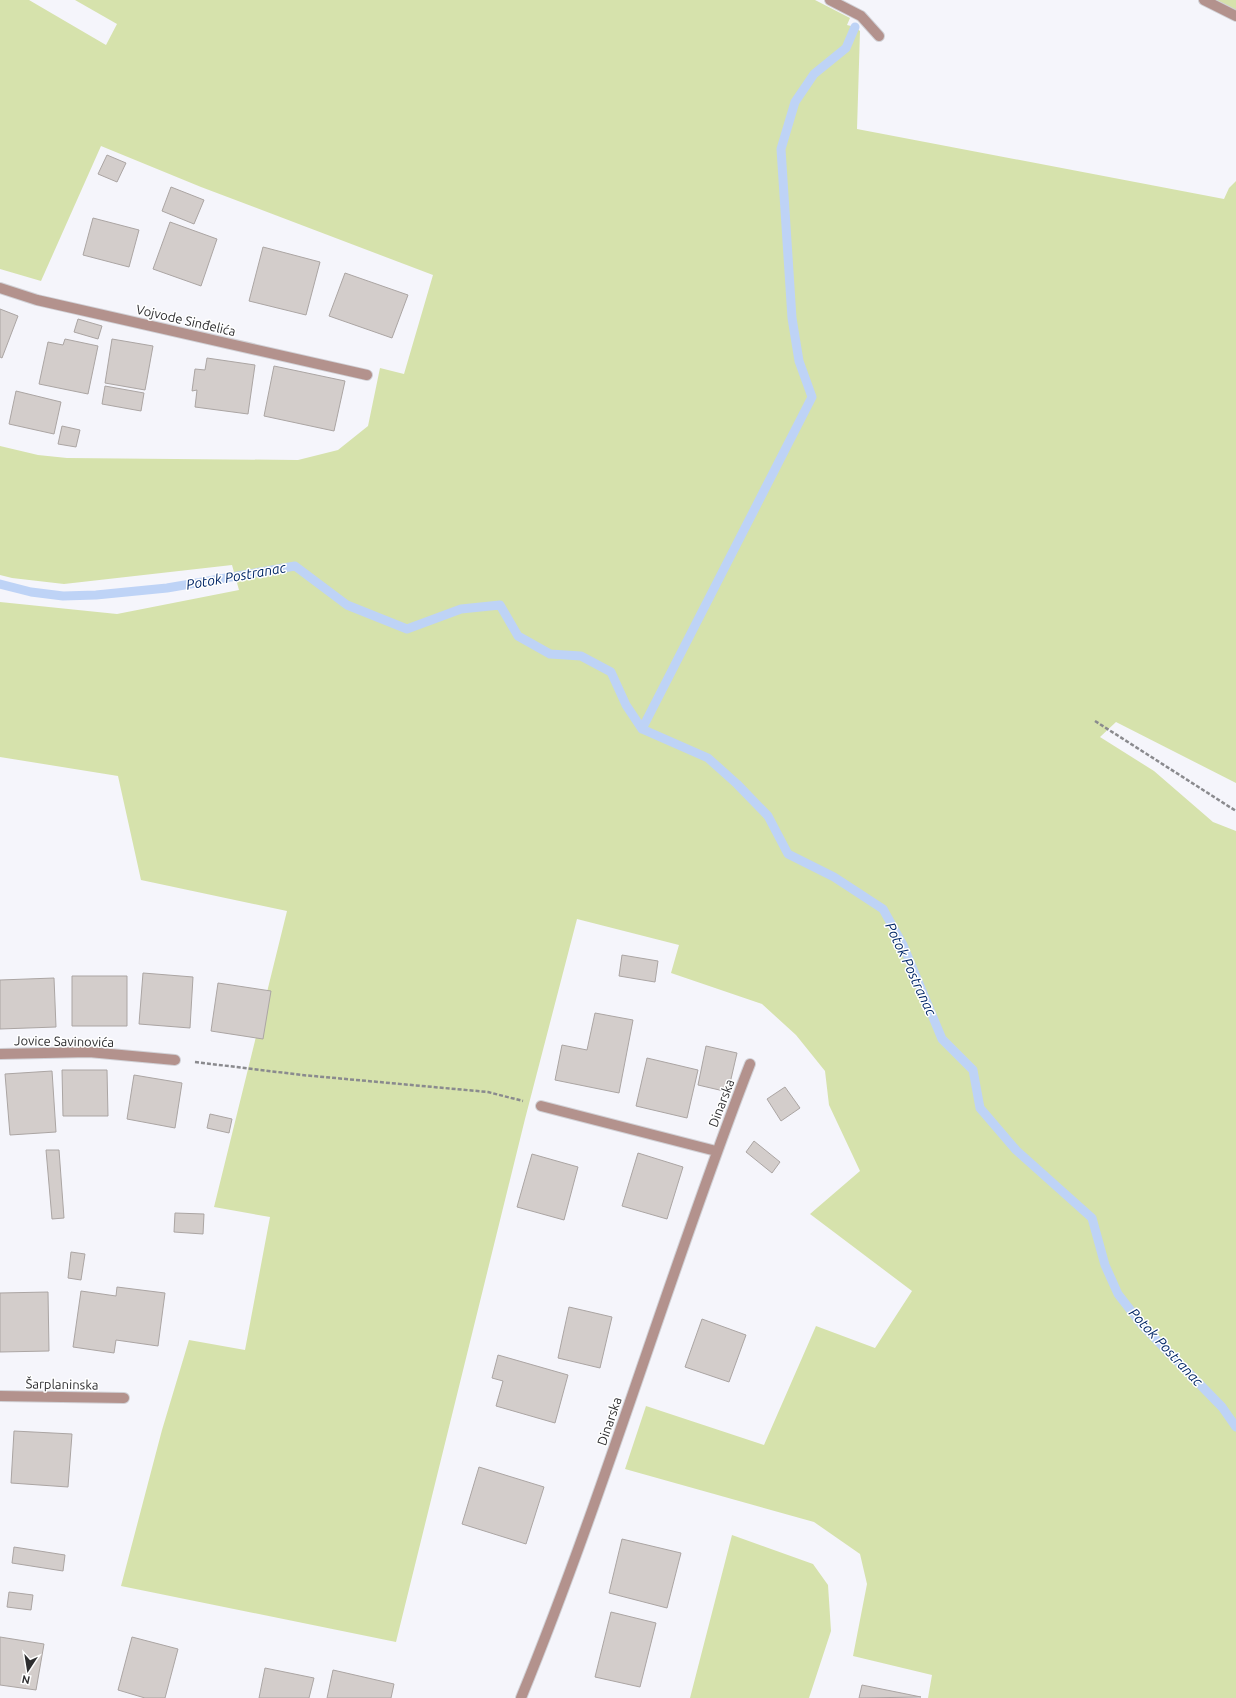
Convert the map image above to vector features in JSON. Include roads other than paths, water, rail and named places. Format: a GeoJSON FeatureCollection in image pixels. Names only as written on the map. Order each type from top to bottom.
{"type":"FeatureCollection","features":[{"type":"Feature","properties":{"kind":"street"},"geometry":{"type":"LineString","coordinates":[[830,0],[861,16],[879,36]]}},
{"type":"Feature","properties":{"kind":"street"},"geometry":{"type":"LineString","coordinates":[[1204,0],[1236,16]]}},
{"type":"Feature","properties":{"kind":"street","name":"Vojvode Sinđelića"},"geometry":{"type":"LineString","coordinates":[[0,288],[37,300],[366,375]]}},
{"type":"Feature","properties":{"kind":"street","name":"Jovice Savinovića"},"geometry":{"type":"LineString","coordinates":[[0,1054],[89,1052],[175,1060]]}},
{"type":"Feature","properties":{"kind":"street","name":"Dinarska"},"geometry":{"type":"LineString","coordinates":[[522,1698],[554,1619],[716,1152],[750,1064]]}},
{"type":"Feature","properties":{"kind":"street"},"geometry":{"type":"LineString","coordinates":[[541,1106],[716,1152]]}},
{"type":"Feature","properties":{"kind":"street","name":"Šarplaninska"},"geometry":{"type":"LineString","coordinates":[[0,1396],[124,1398]]}},
{"type":"Feature","properties":{"kind":"waterway"},"geometry":{"type":"LineString","coordinates":[[642,729],[812,397],[799,361],[792,318],[781,149],[795,102],[814,74],[846,48],[855,27]]}},
{"type":"Feature","properties":{"kind":"waterway","name":"Potok Postranac"},"geometry":{"type":"LineString","coordinates":[[0,584],[31,592],[63,596],[96,595],[167,588],[295,566],[347,605],[407,629],[461,609],[500,605],[518,636],[550,654],[581,656],[611,672],[626,705],[642,729],[708,758],[737,784],[768,816],[788,854],[834,877],[883,909],[903,945],[942,1039],[973,1070],[980,1108],[1016,1150],[1092,1218],[1105,1265],[1118,1294],[1142,1325],[1222,1407],[1236,1427]]}}]}
